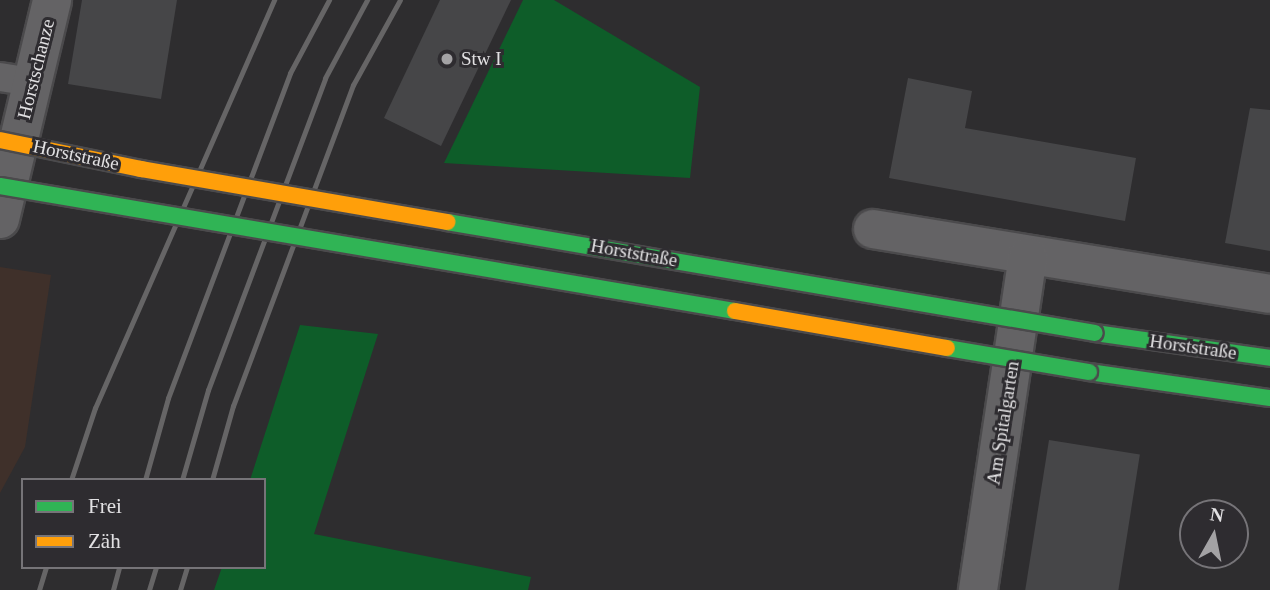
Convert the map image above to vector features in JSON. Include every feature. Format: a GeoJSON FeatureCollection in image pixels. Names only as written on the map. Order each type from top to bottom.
{"type":"FeatureCollection","features":[{"type":"Feature","properties":{"kind":"street","name":"Horstschanze"},"geometry":{"type":"LineString","coordinates":[[0,219],[16,80],[52,0]]}},
{"type":"Feature","properties":{"kind":"street","name":"Horststraße"},"geometry":{"type":"LineString","coordinates":[[0,140],[141,169],[1095,333],[1270,358]]}},
{"type":"Feature","properties":{"kind":"street"},"geometry":{"type":"LineString","coordinates":[[0,186],[1089,372],[1270,398]]}},
{"type":"Feature","properties":{"kind":"street"},"geometry":{"type":"LineString","coordinates":[[873,229],[1028,257],[1270,294]]}},
{"type":"Feature","properties":{"kind":"street","name":"Am Spitalgarten"},"geometry":{"type":"LineString","coordinates":[[978,590],[1028,257]]}},
{"type":"Feature","properties":{"kind":"shaded area"},"geometry":{"type":"Polygon","coordinates":[[[0,267],[51,275],[25,447],[0,493],[0,267]]]}},
{"type":"Feature","properties":{"kind":"green space"},"geometry":{"type":"Polygon","coordinates":[[[523,0],[554,0],[700,87],[690,178],[444,163],[523,0]]]}},
{"type":"Feature","properties":{"kind":"green space"},"geometry":{"type":"Polygon","coordinates":[[[300,325],[378,334],[314,534],[531,577],[528,590],[214,590],[221,569],[266,569],[266,478],[251,478],[300,325]]]}},
{"type":"Feature","properties":{"kind":"building"},"geometry":{"type":"Polygon","coordinates":[[[82,0],[177,0],[161,99],[68,84],[82,0]]]}},
{"type":"Feature","properties":{"kind":"building","name":"Stw I"},"geometry":{"type":"Polygon","coordinates":[[[440,0],[511,0],[441,146],[384,118],[440,0]]]}},
{"type":"Feature","properties":{"kind":"building"},"geometry":{"type":"Polygon","coordinates":[[[908,78],[972,91],[965,128],[1136,158],[1125,221],[889,178],[908,78]]]}},
{"type":"Feature","properties":{"kind":"building"},"geometry":{"type":"Polygon","coordinates":[[[1250,108],[1270,110],[1270,251],[1225,243],[1250,108]]]}},
{"type":"Feature","properties":{"kind":"building"},"geometry":{"type":"Polygon","coordinates":[[[1049,440],[1140,454],[1118,590],[1025,590],[1049,440]]]}},
{"type":"Feature","properties":{"kind":"railway"},"geometry":{"type":"LineString","coordinates":[[72,478],[95,408],[274,0]]}},
{"type":"Feature","properties":{"kind":"railway"},"geometry":{"type":"LineString","coordinates":[[146,478],[168,398],[290,73],[329,0]]}},
{"type":"Feature","properties":{"kind":"railway"},"geometry":{"type":"LineString","coordinates":[[183,478],[208,390],[325,78],[367,0]]}},
{"type":"Feature","properties":{"kind":"railway"},"geometry":{"type":"LineString","coordinates":[[213,478],[233,406],[353,85],[400,0]]}},
{"type":"Feature","properties":{"kind":"railway"},"geometry":{"type":"LineString","coordinates":[[39,590],[45,569]]}},
{"type":"Feature","properties":{"kind":"railway"},"geometry":{"type":"LineString","coordinates":[[113,590],[118,569]]}},
{"type":"Feature","properties":{"kind":"railway"},"geometry":{"type":"LineString","coordinates":[[149,590],[155,569]]}},
{"type":"Feature","properties":{"kind":"railway"},"geometry":{"type":"LineString","coordinates":[[180,590],[186,569]]}},
{"type":"Feature","properties":{"kind":"traffic: fast"},"geometry":{"type":"LineString","coordinates":[[0,186],[735,311]]}},
{"type":"Feature","properties":{"kind":"traffic: fast"},"geometry":{"type":"LineString","coordinates":[[447,222],[1095,333]]}},
{"type":"Feature","properties":{"kind":"traffic: fast"},"geometry":{"type":"LineString","coordinates":[[1095,333],[1270,358]]}},
{"type":"Feature","properties":{"kind":"traffic: fast"},"geometry":{"type":"LineString","coordinates":[[947,348],[1089,372]]}},
{"type":"Feature","properties":{"kind":"traffic: fast"},"geometry":{"type":"LineString","coordinates":[[1089,372],[1270,398]]}},
{"type":"Feature","properties":{"kind":"traffic: slow"},"geometry":{"type":"LineString","coordinates":[[0,140],[141,169],[447,222]]}},
{"type":"Feature","properties":{"kind":"traffic: slow"},"geometry":{"type":"LineString","coordinates":[[735,311],[947,348]]}},
{"type":"Feature","properties":{"kind":"place","name":"Stw I"},"geometry":{"type":"Point","coordinates":[447,59]}}]}
